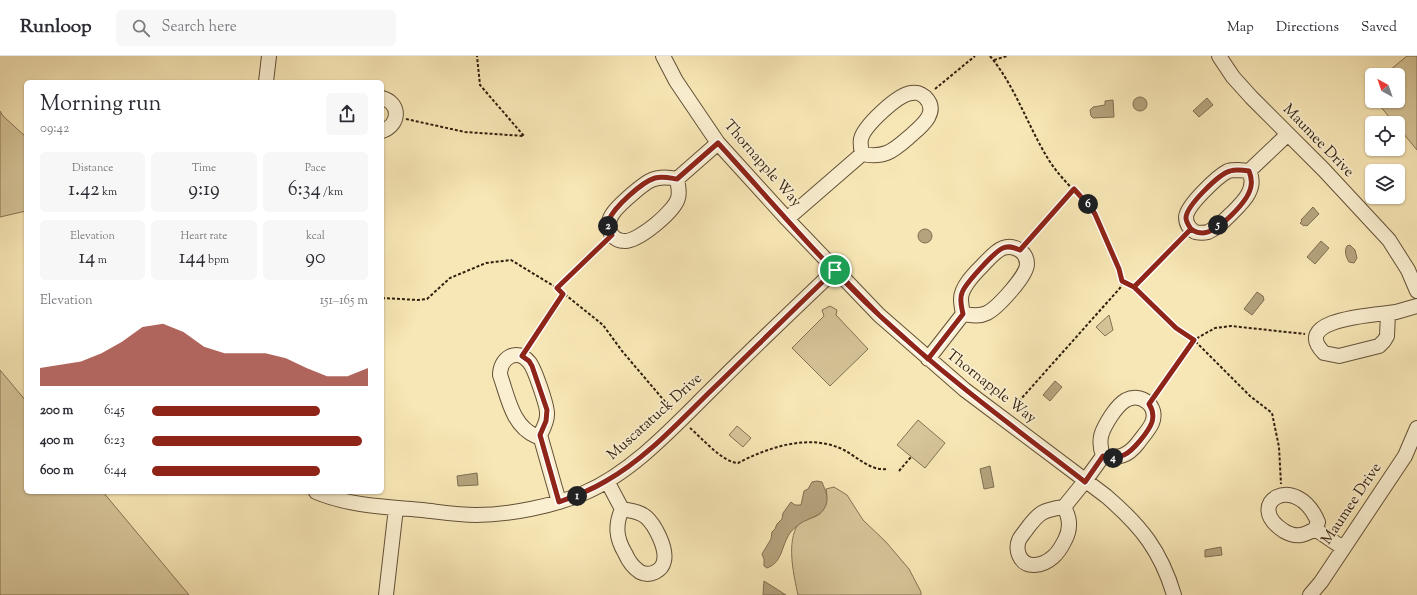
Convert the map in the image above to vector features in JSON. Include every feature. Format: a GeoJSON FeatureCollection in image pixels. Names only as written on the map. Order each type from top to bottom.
{"type":"FeatureCollection","features":[{"type":"Feature","properties":{"kind":"street"},"geometry":{"type":"LineString","coordinates":[[266,80],[269,56]]}},
{"type":"Feature","properties":{"kind":"street","name":"Thornapple Way"},"geometry":{"type":"LineString","coordinates":[[663,56],[676,81],[718,143],[835,270],[879,315],[965,390],[1085,482],[1106,496],[1126,513],[1158,554],[1174,595]]}},
{"type":"Feature","properties":{"kind":"street","name":"Maumee Drive"},"geometry":{"type":"LineString","coordinates":[[1219,56],[1233,76],[1251,97],[1324,170],[1389,240],[1408,270],[1417,291]]}},
{"type":"Feature","properties":{"kind":"street"},"geometry":{"type":"LineString","coordinates":[[915,92],[920,93],[930,104],[930,115],[925,122],[902,144],[890,153],[873,156],[862,154],[860,147],[861,138],[867,127],[898,98],[905,94],[915,92]]}},
{"type":"Feature","properties":{"kind":"street"},"geometry":{"type":"LineString","coordinates":[[384,99],[392,104],[396,117],[394,124],[384,130]]}},
{"type":"Feature","properties":{"kind":"street"},"geometry":{"type":"LineString","coordinates":[[1249,171],[1251,176],[1251,187],[1246,199],[1223,222],[1209,232],[1195,232],[1191,229],[1186,218],[1189,209],[1195,200],[1220,177],[1229,171],[1249,171],[1288,134]]}},
{"type":"Feature","properties":{"kind":"street"},"geometry":{"type":"LineString","coordinates":[[677,179],[679,190],[675,206],[659,221],[633,240],[619,240],[612,235],[608,229],[608,222],[612,215],[620,205],[642,185],[648,181],[661,177],[677,179],[718,143]]}},
{"type":"Feature","properties":{"kind":"street"},"geometry":{"type":"LineString","coordinates":[[787,219],[862,154]]}},
{"type":"Feature","properties":{"kind":"street"},"geometry":{"type":"LineString","coordinates":[[928,359],[963,314],[961,299],[962,292],[980,268],[998,250],[1013,247],[1020,250],[1025,257],[1027,264],[1026,270],[1004,298],[993,310],[986,314],[979,316],[963,314]]}},
{"type":"Feature","properties":{"kind":"street","name":"Muscatatuck Drive"},"geometry":{"type":"LineString","coordinates":[[321,494],[350,502],[476,516],[519,511],[559,502],[584,493],[627,468],[644,454],[835,270]]}},
{"type":"Feature","properties":{"kind":"street"},"geometry":{"type":"LineString","coordinates":[[1388,313],[1387,336],[1379,346],[1339,356],[1324,353],[1316,343],[1317,335],[1320,329],[1328,324],[1417,306]]}},
{"type":"Feature","properties":{"kind":"street"},"geometry":{"type":"LineString","coordinates":[[540,435],[536,436],[531,434],[523,428],[516,419],[500,375],[502,366],[508,357],[513,355],[522,356],[529,361],[547,410],[546,421],[540,435],[559,502]]}},
{"type":"Feature","properties":{"kind":"street"},"geometry":{"type":"LineString","coordinates":[[1131,398],[1143,399],[1149,404],[1153,412],[1152,423],[1136,446],[1125,455],[1116,458],[1103,456],[1100,447],[1103,429],[1116,408],[1125,400],[1131,398]]}},
{"type":"Feature","properties":{"kind":"street","name":"Maumee Drive"},"geometry":{"type":"LineString","coordinates":[[1310,595],[1321,582],[1405,456],[1417,428]]}},
{"type":"Feature","properties":{"kind":"street"},"geometry":{"type":"LineString","coordinates":[[1064,507],[1085,482],[1103,456]]}},
{"type":"Feature","properties":{"kind":"street"},"geometry":{"type":"LineString","coordinates":[[607,481],[622,509]]}},
{"type":"Feature","properties":{"kind":"street"},"geometry":{"type":"LineString","coordinates":[[1281,494],[1292,494],[1298,497],[1314,514],[1318,522],[1315,528],[1306,534],[1297,536],[1288,533],[1276,525],[1269,515],[1268,507],[1270,502],[1281,494]]}},
{"type":"Feature","properties":{"kind":"street"},"geometry":{"type":"LineString","coordinates":[[386,595],[396,508]]}},
{"type":"Feature","properties":{"kind":"street"},"geometry":{"type":"LineString","coordinates":[[1315,528],[1343,548]]}},
{"type":"Feature","properties":{"kind":"path"},"geometry":{"type":"LineString","coordinates":[[396,117],[465,132],[524,136],[480,85],[477,56]]}},
{"type":"Feature","properties":{"kind":"path"},"geometry":{"type":"LineString","coordinates":[[925,98],[974,56]]}},
{"type":"Feature","properties":{"kind":"path"},"geometry":{"type":"LineString","coordinates":[[990,56],[1008,83],[1047,157],[1057,172],[1074,189],[1095,214],[1119,269],[1122,281],[1120,288],[1003,419]]}},
{"type":"Feature","properties":{"kind":"path"},"geometry":{"type":"LineString","coordinates":[[994,60],[1007,56]]}},
{"type":"Feature","properties":{"kind":"path"},"geometry":{"type":"LineString","coordinates":[[1020,250],[1074,189]]}},
{"type":"Feature","properties":{"kind":"path"},"geometry":{"type":"LineString","coordinates":[[1134,287],[1191,229]]}},
{"type":"Feature","properties":{"kind":"path"},"geometry":{"type":"LineString","coordinates":[[557,288],[612,235]]}},
{"type":"Feature","properties":{"kind":"path"},"geometry":{"type":"LineString","coordinates":[[384,298],[427,299],[450,278],[486,263],[511,260],[557,288],[603,325],[622,351],[681,420],[721,455],[738,463],[763,451],[778,447],[807,443],[821,444],[839,448],[874,467],[886,469]]}},
{"type":"Feature","properties":{"kind":"path"},"geometry":{"type":"LineString","coordinates":[[1122,281],[1134,287],[1176,328],[1194,340],[1250,396],[1272,413],[1279,447],[1281,494]]}},
{"type":"Feature","properties":{"kind":"path"},"geometry":{"type":"LineString","coordinates":[[522,356],[563,294]]}},
{"type":"Feature","properties":{"kind":"path"},"geometry":{"type":"LineString","coordinates":[[1149,404],[1194,340],[1214,328],[1224,326],[1317,335]]}},
{"type":"Feature","properties":{"kind":"path"},"geometry":{"type":"LineString","coordinates":[[899,471],[911,457]]}},
{"type":"Feature","properties":{"kind":"shaded area"},"geometry":{"type":"Polygon","coordinates":[[[1407,56],[1417,56],[1417,150],[1405,135],[1405,116],[1388,116],[1382,108],[1405,108],[1405,68],[1392,68],[1407,56]]]}},
{"type":"Feature","properties":{"kind":"shaded area"},"geometry":{"type":"Polygon","coordinates":[[[1140,97],[1145,99],[1147,104],[1145,109],[1140,111],[1135,109],[1133,104],[1135,99],[1140,97]]]}},
{"type":"Feature","properties":{"kind":"shaded area"},"geometry":{"type":"Polygon","coordinates":[[[1207,98],[1213,105],[1199,117],[1193,111],[1207,98]]]}},
{"type":"Feature","properties":{"kind":"shaded area"},"geometry":{"type":"Polygon","coordinates":[[[1113,100],[1114,117],[1093,118],[1091,116],[1090,110],[1093,107],[1105,105],[1105,101],[1113,100]]]}},
{"type":"Feature","properties":{"kind":"shaded area"},"geometry":{"type":"Polygon","coordinates":[[[0,111],[3,116],[24,135],[24,211],[0,217],[0,111]]]}},
{"type":"Feature","properties":{"kind":"shaded area"},"geometry":{"type":"Polygon","coordinates":[[[1313,207],[1319,214],[1307,226],[1304,226],[1300,223],[1302,221],[1301,220],[1313,207]]]}},
{"type":"Feature","properties":{"kind":"shaded area"},"geometry":{"type":"Polygon","coordinates":[[[925,229],[930,231],[932,236],[930,241],[925,243],[920,241],[918,236],[920,231],[925,229]]]}},
{"type":"Feature","properties":{"kind":"shaded area"},"geometry":{"type":"Polygon","coordinates":[[[1321,241],[1329,248],[1315,264],[1307,257],[1321,241]]]}},
{"type":"Feature","properties":{"kind":"shaded area"},"geometry":{"type":"Polygon","coordinates":[[[1350,245],[1355,250],[1357,258],[1354,263],[1349,262],[1346,254],[1347,246],[1350,245]]]}},
{"type":"Feature","properties":{"kind":"shaded area"},"geometry":{"type":"Polygon","coordinates":[[[1257,292],[1263,296],[1264,300],[1252,315],[1244,309],[1257,292]]]}},
{"type":"Feature","properties":{"kind":"shaded area"},"geometry":{"type":"Polygon","coordinates":[[[830,306],[837,310],[836,315],[868,349],[830,386],[792,348],[824,316],[822,310],[830,306]]]}},
{"type":"Feature","properties":{"kind":"shaded area"},"geometry":{"type":"Polygon","coordinates":[[[1109,315],[1113,330],[1105,336],[1096,327],[1109,315]]]}},
{"type":"Feature","properties":{"kind":"shaded area"},"geometry":{"type":"Polygon","coordinates":[[[0,370],[24,399],[24,494],[105,494],[189,595],[0,595],[0,370]]]}},
{"type":"Feature","properties":{"kind":"shaded area"},"geometry":{"type":"Polygon","coordinates":[[[1055,381],[1062,387],[1050,401],[1043,395],[1055,381]]]}},
{"type":"Feature","properties":{"kind":"shaded area"},"geometry":{"type":"Polygon","coordinates":[[[918,420],[945,443],[925,468],[897,445],[918,420]]]}},
{"type":"Feature","properties":{"kind":"shaded area"},"geometry":{"type":"Polygon","coordinates":[[[737,426],[751,438],[743,447],[729,435],[737,426]]]}},
{"type":"Feature","properties":{"kind":"shaded area"},"geometry":{"type":"Polygon","coordinates":[[[990,466],[994,487],[984,489],[980,469],[990,466]]]}},
{"type":"Feature","properties":{"kind":"shaded area"},"geometry":{"type":"Polygon","coordinates":[[[477,473],[478,485],[458,486],[457,476],[477,473]]]}},
{"type":"Feature","properties":{"kind":"shaded area"},"geometry":{"type":"Polygon","coordinates":[[[812,482],[822,482],[826,493],[826,505],[818,515],[802,522],[790,533],[779,558],[767,568],[764,566],[762,554],[771,539],[772,532],[782,519],[783,513],[791,502],[795,505],[801,505],[804,491],[808,489],[812,482]]]}},
{"type":"Feature","properties":{"kind":"shaded area"},"geometry":{"type":"Polygon","coordinates":[[[834,487],[847,495],[863,520],[886,542],[909,569],[921,592],[921,595],[798,595],[792,562],[793,536],[799,524],[821,513],[826,501],[826,489],[834,487]]]}},
{"type":"Feature","properties":{"kind":"shaded area"},"geometry":{"type":"Polygon","coordinates":[[[1221,547],[1222,555],[1205,557],[1205,550],[1221,547]]]}},
{"type":"Feature","properties":{"kind":"shaded area"},"geometry":{"type":"Polygon","coordinates":[[[764,581],[786,595],[763,595],[764,581]]]}},
{"type":"Feature","properties":{"kind":"route"},"geometry":{"type":"LineString","coordinates":[[835,270],[644,454],[627,468],[607,481],[584,493],[559,502],[540,435],[548,415],[547,410],[532,366],[529,361],[522,356],[563,294],[557,288],[612,235],[608,229],[608,222],[620,205],[648,181],[661,177],[677,179],[718,143],[787,219],[879,315],[928,359],[965,390],[1085,482],[1103,456],[1116,458],[1125,455],[1136,446],[1152,423],[1153,412],[1149,404],[1194,340],[1176,328],[1134,287],[1191,229],[1195,232],[1209,232],[1223,222],[1246,199],[1251,187],[1251,176],[1249,171],[1229,171],[1220,177],[1195,200],[1189,209],[1186,218],[1191,229],[1162,258],[1134,287],[1122,281],[1119,269],[1095,214],[1074,189],[1020,250],[1013,247],[998,250],[980,268],[962,292],[961,299],[963,314],[928,359],[904,337],[879,315],[835,270]]}}]}
